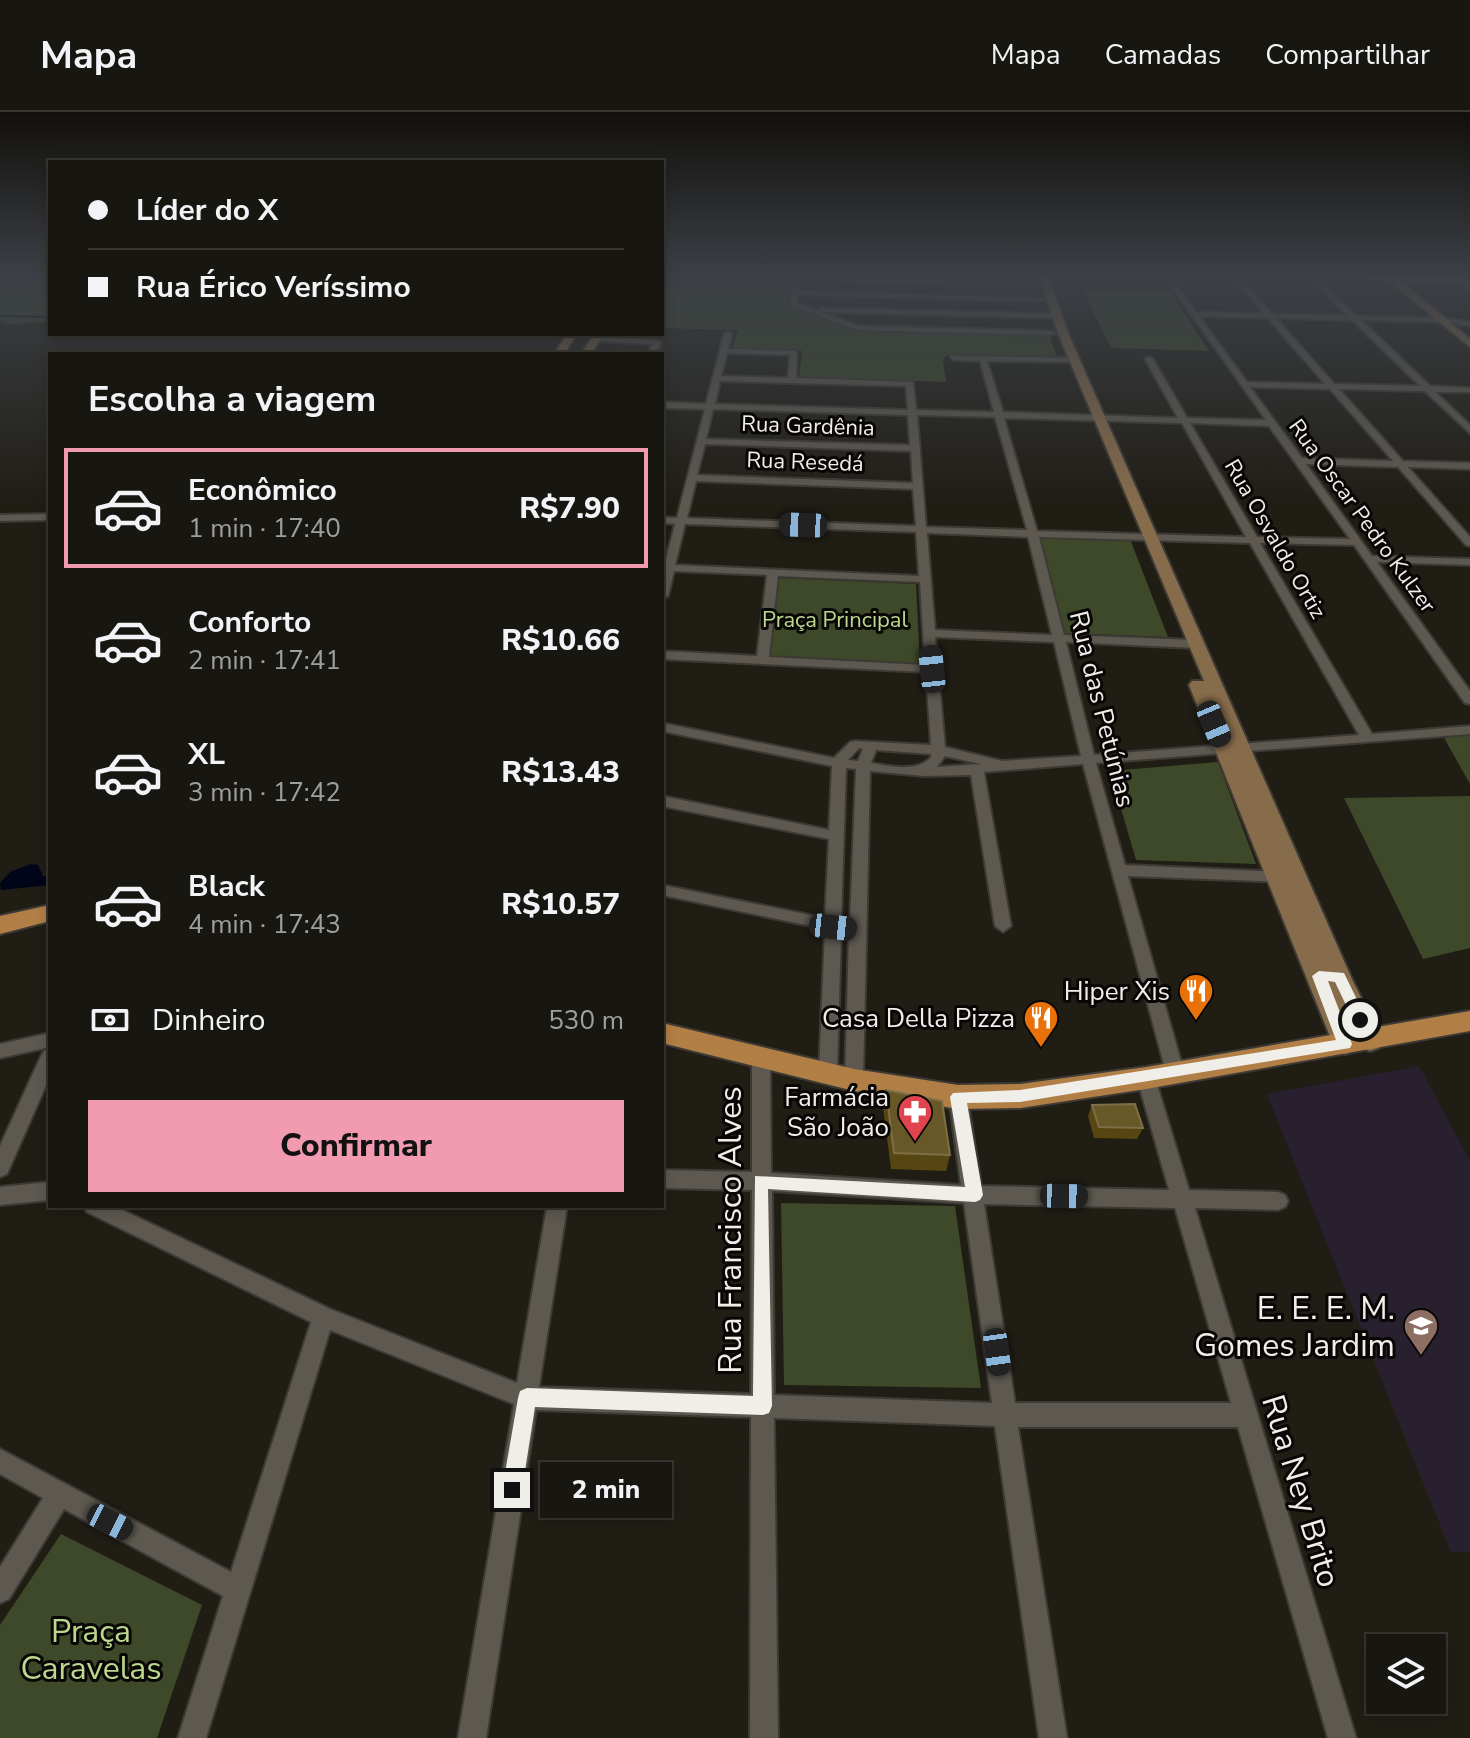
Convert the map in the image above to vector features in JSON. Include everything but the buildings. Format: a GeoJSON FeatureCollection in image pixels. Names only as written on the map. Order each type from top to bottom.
{"type":"FeatureCollection","features":[{"type":"Feature","properties":{"kind":"main road"},"geometry":{"type":"LineString","coordinates":[[1063,352],[1068,360]]}},
{"type":"Feature","properties":{"kind":"main road"},"geometry":{"type":"LineString","coordinates":[[1065,352],[1357,1043]]}},
{"type":"Feature","properties":{"kind":"main road"},"geometry":{"type":"LineString","coordinates":[[0,925],[48,913]]}},
{"type":"Feature","properties":{"kind":"main road"},"geometry":{"type":"LineString","coordinates":[[664,1033],[841,1076],[958,1097],[1020,1096],[1146,1078],[1470,1021]]}},
{"type":"Feature","properties":{"kind":"street"},"geometry":{"type":"LineString","coordinates":[[664,589],[723,352]]}},
{"type":"Feature","properties":{"kind":"street"},"geometry":{"type":"LineString","coordinates":[[754,352],[794,353],[792,380]]}},
{"type":"Feature","properties":{"kind":"street","name":"Rua Oscar Pedro Kulzer"},"geometry":{"type":"LineString","coordinates":[[1221,352],[1470,700]]}},
{"type":"Feature","properties":{"kind":"street"},"geometry":{"type":"LineString","coordinates":[[1302,352],[1470,543]]}},
{"type":"Feature","properties":{"kind":"street"},"geometry":{"type":"LineString","coordinates":[[1389,352],[1470,430]]}},
{"type":"Feature","properties":{"kind":"street"},"geometry":{"type":"LineString","coordinates":[[953,358],[1068,360]]}},
{"type":"Feature","properties":{"kind":"street","name":"Rua das Petúnias"},"geometry":{"type":"LineString","coordinates":[[983,359],[1033,534],[1089,761],[1175,1072]]}},
{"type":"Feature","properties":{"kind":"street","name":"Rua Osvaldo Ortiz"},"geometry":{"type":"LineString","coordinates":[[1149,359],[1368,739]]}},
{"type":"Feature","properties":{"kind":"street"},"geometry":{"type":"LineString","coordinates":[[716,378],[910,384],[938,750],[938,758],[930,767],[913,771]]}},
{"type":"Feature","properties":{"kind":"street"},"geometry":{"type":"LineString","coordinates":[[1244,384],[1470,390]]}},
{"type":"Feature","properties":{"kind":"street"},"geometry":{"type":"LineString","coordinates":[[664,405],[1271,423]]}},
{"type":"Feature","properties":{"kind":"street","name":"Rua Gardênia"},"geometry":{"type":"LineString","coordinates":[[700,441],[915,448]]}},
{"type":"Feature","properties":{"kind":"street"},"geometry":{"type":"LineString","coordinates":[[1299,461],[1470,466]]}},
{"type":"Feature","properties":{"kind":"street","name":"Rua Resedá"},"geometry":{"type":"LineString","coordinates":[[691,478],[918,486]]}},
{"type":"Feature","properties":{"kind":"street"},"geometry":{"type":"LineString","coordinates":[[0,518],[48,517]]}},
{"type":"Feature","properties":{"kind":"street"},"geometry":{"type":"LineString","coordinates":[[664,520],[1143,538],[1357,542]]}},
{"type":"Feature","properties":{"kind":"street"},"geometry":{"type":"LineString","coordinates":[[1369,559],[1470,562]]}},
{"type":"Feature","properties":{"kind":"street"},"geometry":{"type":"LineString","coordinates":[[670,568],[924,579]]}},
{"type":"Feature","properties":{"kind":"street"},"geometry":{"type":"LineString","coordinates":[[763,660],[773,573]]}},
{"type":"Feature","properties":{"kind":"street"},"geometry":{"type":"LineString","coordinates":[[929,633],[1188,643]]}},
{"type":"Feature","properties":{"kind":"street"},"geometry":{"type":"LineString","coordinates":[[664,655],[932,669]]}},
{"type":"Feature","properties":{"kind":"street"},"geometry":{"type":"LineString","coordinates":[[664,727],[839,761],[913,771],[977,772],[1003,765],[1089,761],[1470,730]]}},
{"type":"Feature","properties":{"kind":"street"},"geometry":{"type":"LineString","coordinates":[[841,1076],[832,959],[839,761],[855,745]]}},
{"type":"Feature","properties":{"kind":"street"},"geometry":{"type":"LineString","coordinates":[[802,754],[873,745],[938,750],[1003,765]]}},
{"type":"Feature","properties":{"kind":"street"},"geometry":{"type":"LineString","coordinates":[[841,1076],[855,962],[863,764],[873,745]]}},
{"type":"Feature","properties":{"kind":"street"},"geometry":{"type":"LineString","coordinates":[[977,772],[1003,926]]}},
{"type":"Feature","properties":{"kind":"street"},"geometry":{"type":"LineString","coordinates":[[664,801],[837,836]]}},
{"type":"Feature","properties":{"kind":"street"},"geometry":{"type":"LineString","coordinates":[[1119,870],[1288,877]]}},
{"type":"Feature","properties":{"kind":"street"},"geometry":{"type":"LineString","coordinates":[[664,890],[856,930]]}},
{"type":"Feature","properties":{"kind":"street"},"geometry":{"type":"LineString","coordinates":[[832,959],[855,962]]}},
{"type":"Feature","properties":{"kind":"street"},"geometry":{"type":"LineString","coordinates":[[0,1051],[48,1040]]}},
{"type":"Feature","properties":{"kind":"street","name":"Rua Francisco Alves"},"geometry":{"type":"LineString","coordinates":[[761,1057],[764,1738]]}},
{"type":"Feature","properties":{"kind":"street"},"geometry":{"type":"LineString","coordinates":[[0,1168],[48,1060]]}},
{"type":"Feature","properties":{"kind":"street","name":"Rua Ney Brito"},"geometry":{"type":"LineString","coordinates":[[1146,1078],[1342,1738]]}},
{"type":"Feature","properties":{"kind":"street"},"geometry":{"type":"LineString","coordinates":[[958,1097],[975,1195],[1053,1738]]}},
{"type":"Feature","properties":{"kind":"street"},"geometry":{"type":"LineString","coordinates":[[664,1179],[760,1181],[975,1195],[1278,1201]]}},
{"type":"Feature","properties":{"kind":"street"},"geometry":{"type":"LineString","coordinates":[[0,1196],[48,1191]]}},
{"type":"Feature","properties":{"kind":"street"},"geometry":{"type":"LineString","coordinates":[[98,1208],[323,1317],[527,1398],[1006,1415],[1245,1415]]}},
{"type":"Feature","properties":{"kind":"street"},"geometry":{"type":"LineString","coordinates":[[472,1738],[557,1208]]}},
{"type":"Feature","properties":{"kind":"street"},"geometry":{"type":"LineString","coordinates":[[192,1738],[323,1317]]}},
{"type":"Feature","properties":{"kind":"street"},"geometry":{"type":"LineString","coordinates":[[0,1461],[236,1589]]}},
{"type":"Feature","properties":{"kind":"street"},"geometry":{"type":"LineString","coordinates":[[0,1590],[59,1495]]}},
{"type":"Feature","properties":{"kind":"shaded area","name":"E. E. E. M. Gomes Jardim"},"geometry":{"type":"Polygon","coordinates":[[[1419,1066],[1470,1161],[1470,1552],[1451,1552],[1267,1094],[1419,1066]]]}},
{"type":"Feature","properties":{"kind":"green space"},"geometry":{"type":"Polygon","coordinates":[[[802,352],[1055,352],[1057,358],[947,355],[943,360],[946,382],[799,377],[802,352]]]}},
{"type":"Feature","properties":{"kind":"green space"},"geometry":{"type":"Polygon","coordinates":[[[1039,536],[1130,539],[1168,637],[1065,633],[1039,536]]]}},
{"type":"Feature","properties":{"kind":"green space","name":"Praça Principal"},"geometry":{"type":"Polygon","coordinates":[[[776,578],[916,584],[920,665],[767,657],[776,578]]]}},
{"type":"Feature","properties":{"kind":"green space"},"geometry":{"type":"Polygon","coordinates":[[[1470,735],[1470,784],[1443,736],[1470,735]]]}},
{"type":"Feature","properties":{"kind":"green space"},"geometry":{"type":"Polygon","coordinates":[[[1218,762],[1256,864],[1136,860],[1110,771],[1218,762]]]}},
{"type":"Feature","properties":{"kind":"green space"},"geometry":{"type":"Polygon","coordinates":[[[1470,796],[1470,948],[1423,959],[1344,798],[1470,796]]]}},
{"type":"Feature","properties":{"kind":"green space"},"geometry":{"type":"Polygon","coordinates":[[[781,1203],[955,1206],[981,1388],[784,1385],[781,1203]]]}},
{"type":"Feature","properties":{"kind":"green space","name":"Praça Caravelas"},"geometry":{"type":"Polygon","coordinates":[[[61,1534],[202,1605],[157,1738],[0,1738],[0,1625],[61,1534]]]}},
{"type":"Feature","properties":{"kind":"water"},"geometry":{"type":"Polygon","coordinates":[[[30,864],[38,865],[43,876],[48,876],[48,885],[1,890],[0,883],[10,872],[30,864]]]}},
{"type":"Feature","properties":{"kind":"place","name":"Hiper Xis"},"geometry":{"type":"Point","coordinates":[1196,1022]}},
{"type":"Feature","properties":{"kind":"place","name":"Casa Della Pizza"},"geometry":{"type":"Point","coordinates":[1041,1049]}},
{"type":"Feature","properties":{"kind":"place","name":"Farmácia São João"},"geometry":{"type":"Point","coordinates":[915,1143]}},
{"type":"Feature","properties":{"kind":"place","name":"E. E. E. M. Gomes Jardim"},"geometry":{"type":"Point","coordinates":[1421,1357]}},
{"type":"Feature","properties":{"kind":"route"},"geometry":{"type":"LineString","coordinates":[[512,1490],[527,1398],[763,1406],[760,1181],[975,1195],[958,1097],[1020,1096],[1345,1044],[1319,976],[1339,977],[1360,1020]]}}]}
